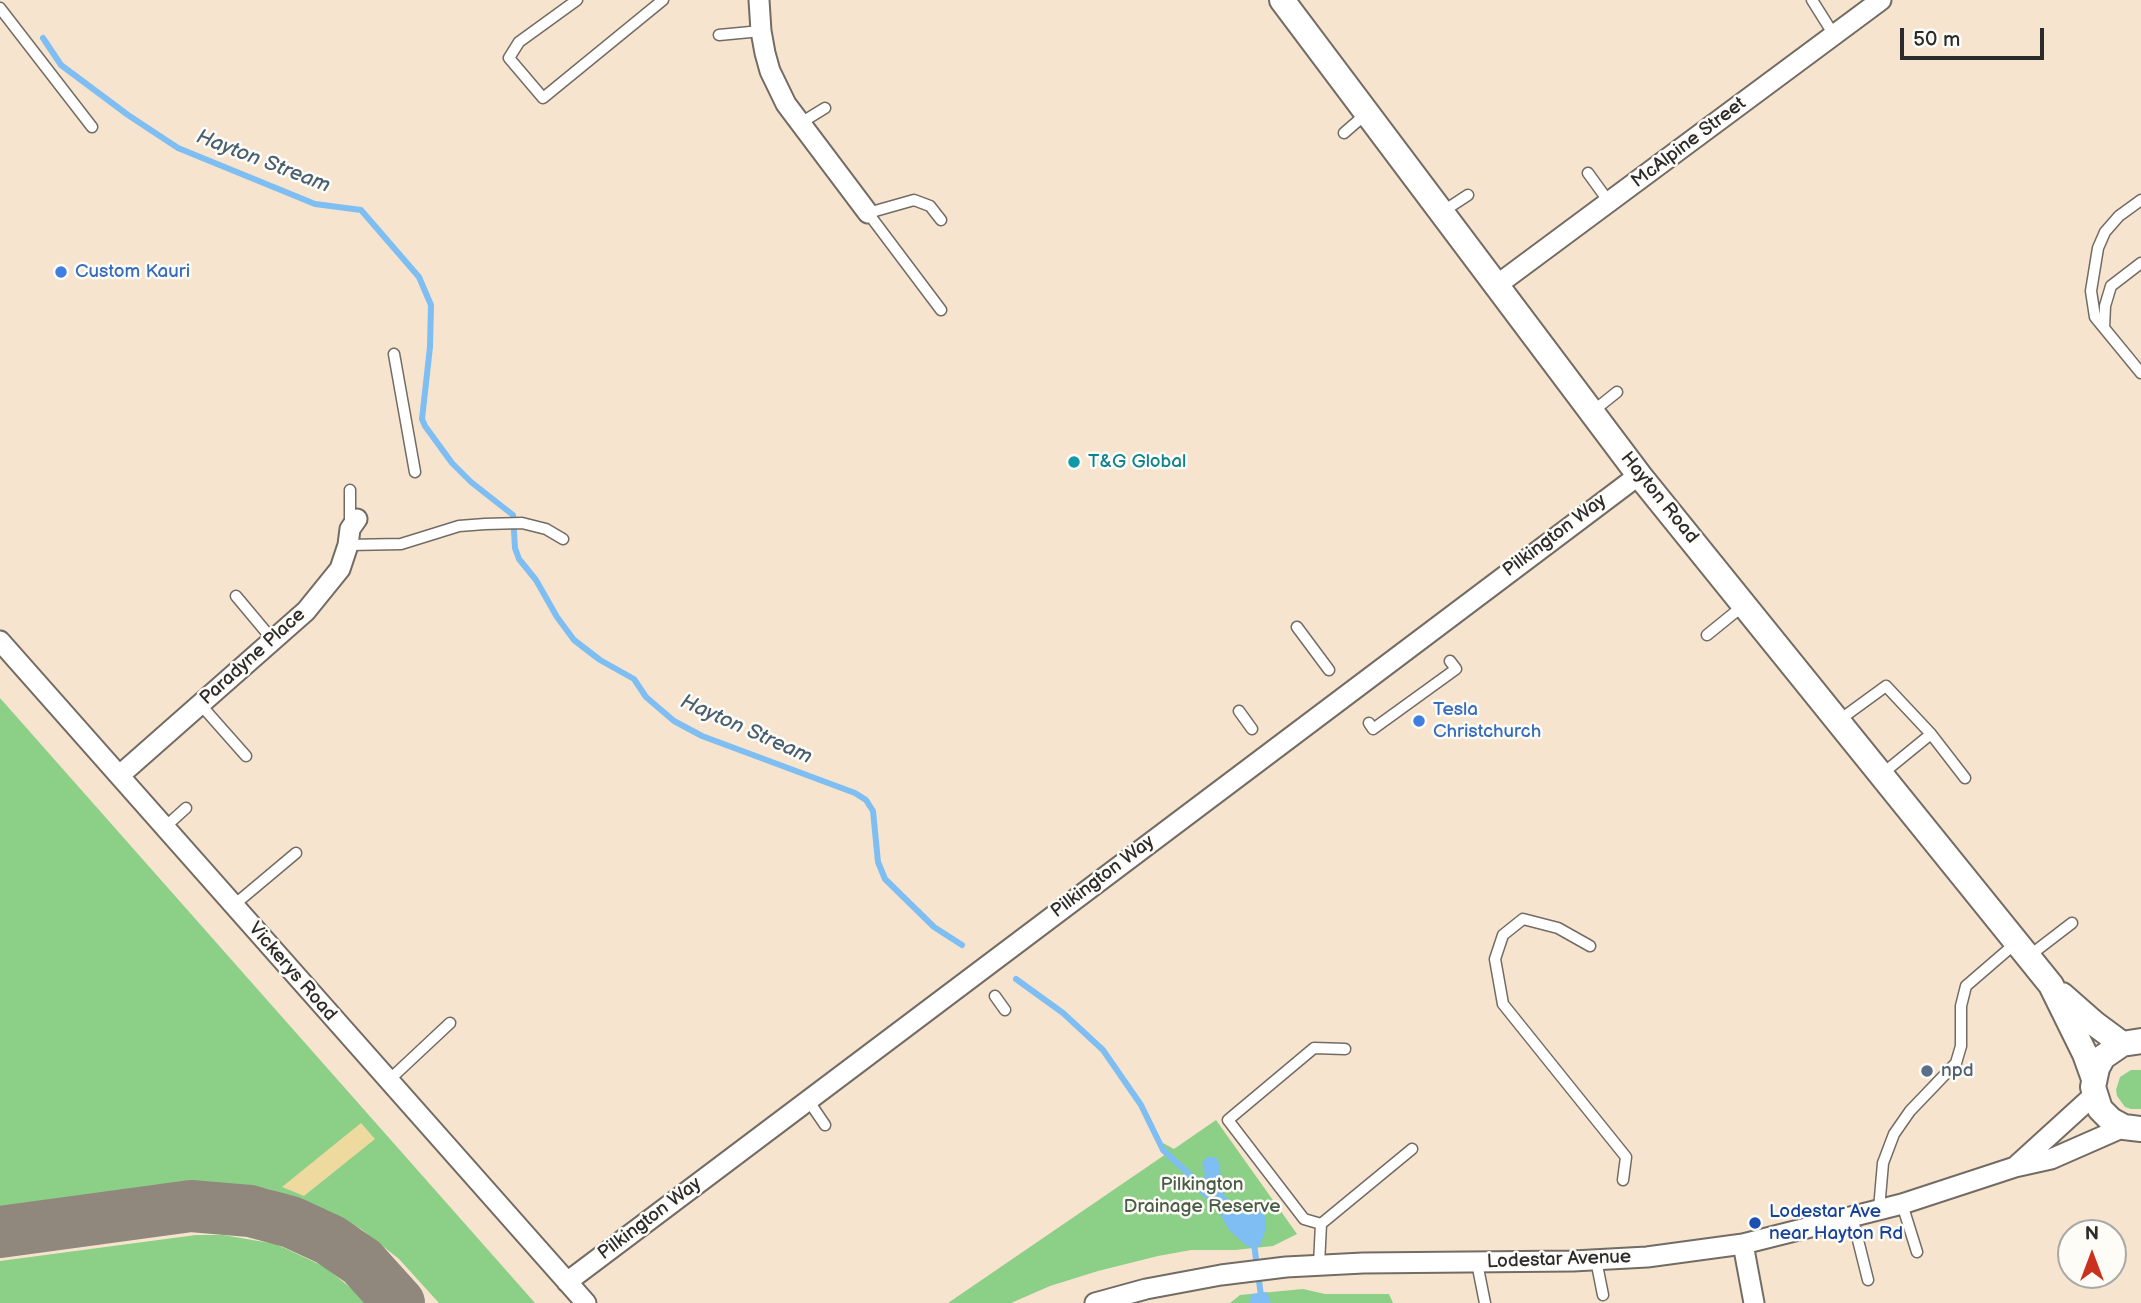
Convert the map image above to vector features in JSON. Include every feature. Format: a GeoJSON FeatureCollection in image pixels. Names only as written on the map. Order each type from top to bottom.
{"type":"FeatureCollection","features":[{"type":"Feature","properties":{"kind":"street"},"geometry":{"type":"LineString","coordinates":[[759,0],[761,31],[770,71],[786,104],[799,125],[868,213]]}},
{"type":"Feature","properties":{"kind":"street","name":"Hayton Road"},"geometry":{"type":"LineString","coordinates":[[1282,0],[1639,475],[2023,949],[2050,985],[2085,1054],[2100,1109],[2111,1120],[2136,1129]]}},
{"type":"Feature","properties":{"kind":"street","name":"McAlpine Street"},"geometry":{"type":"LineString","coordinates":[[1497,285],[1881,0]]}},
{"type":"Feature","properties":{"kind":"street","name":"Pilkington Way"},"geometry":{"type":"LineString","coordinates":[[567,1282],[1639,475]]}},
{"type":"Feature","properties":{"kind":"street","name":"Paradyne Place"},"geometry":{"type":"LineString","coordinates":[[120,775],[306,611],[340,569],[352,531]]}},
{"type":"Feature","properties":{"kind":"street","name":"Vickerys Road"},"geometry":{"type":"LineString","coordinates":[[0,641],[586,1303]]}},
{"type":"Feature","properties":{"kind":"street","name":"Hayton Road"},"geometry":{"type":"LineString","coordinates":[[2050,985],[2095,1024],[2132,1043]]}},
{"type":"Feature","properties":{"kind":"street"},"geometry":{"type":"LineString","coordinates":[[2094,1087],[2097,1068],[2103,1057],[2132,1043]]}},
{"type":"Feature","properties":{"kind":"street","name":"Lodestar Avenue"},"geometry":{"type":"LineString","coordinates":[[2015,1167],[2094,1087]]}},
{"type":"Feature","properties":{"kind":"street","name":"Lodestar Avenue"},"geometry":{"type":"LineString","coordinates":[[1098,1303],[1146,1289],[1237,1272],[1319,1264],[1596,1260],[1647,1257],[1743,1244],[1902,1204],[2015,1167],[2050,1159],[2136,1129]]}},
{"type":"Feature","properties":{"kind":"street"},"geometry":{"type":"LineString","coordinates":[[1743,1244],[1754,1303]]}},
{"type":"Feature","properties":{"kind":"lane"},"geometry":{"type":"LineString","coordinates":[[577,0],[519,42],[509,58],[543,98],[663,0]]}},
{"type":"Feature","properties":{"kind":"lane"},"geometry":{"type":"LineString","coordinates":[[1812,0],[1834,35]]}},
{"type":"Feature","properties":{"kind":"lane"},"geometry":{"type":"LineString","coordinates":[[0,8],[92,127]]}},
{"type":"Feature","properties":{"kind":"lane"},"geometry":{"type":"LineString","coordinates":[[719,35],[761,31]]}},
{"type":"Feature","properties":{"kind":"lane"},"geometry":{"type":"LineString","coordinates":[[799,125],[825,108]]}},
{"type":"Feature","properties":{"kind":"lane"},"geometry":{"type":"LineString","coordinates":[[1344,133],[1367,113]]}},
{"type":"Feature","properties":{"kind":"lane"},"geometry":{"type":"LineString","coordinates":[[1588,173],[1609,202]]}},
{"type":"Feature","properties":{"kind":"lane"},"geometry":{"type":"LineString","coordinates":[[1441,212],[1468,195]]}},
{"type":"Feature","properties":{"kind":"lane"},"geometry":{"type":"LineString","coordinates":[[941,220],[930,206],[914,200],[868,213],[941,310]]}},
{"type":"Feature","properties":{"kind":"lane"},"geometry":{"type":"LineString","coordinates":[[2141,200],[2119,216],[2105,232],[2098,248],[2091,291],[2095,317],[2141,373]]}},
{"type":"Feature","properties":{"kind":"lane"},"geometry":{"type":"LineString","coordinates":[[2104,328],[2105,306],[2111,286],[2141,263]]}},
{"type":"Feature","properties":{"kind":"lane"},"geometry":{"type":"LineString","coordinates":[[394,354],[415,472]]}},
{"type":"Feature","properties":{"kind":"lane"},"geometry":{"type":"LineString","coordinates":[[1592,412],[1617,392]]}},
{"type":"Feature","properties":{"kind":"lane"},"geometry":{"type":"LineString","coordinates":[[350,490],[352,531],[401,544],[459,526],[522,523],[546,529],[563,539]]}},
{"type":"Feature","properties":{"kind":"lane"},"geometry":{"type":"LineString","coordinates":[[236,596],[272,639]]}},
{"type":"Feature","properties":{"kind":"lane"},"geometry":{"type":"LineString","coordinates":[[1707,635],[1745,605]]}},
{"type":"Feature","properties":{"kind":"lane"},"geometry":{"type":"LineString","coordinates":[[1297,627],[1329,670]]}},
{"type":"Feature","properties":{"kind":"lane"},"geometry":{"type":"LineString","coordinates":[[1369,723],[1373,729],[1456,669],[1450,661]]}},
{"type":"Feature","properties":{"kind":"lane"},"geometry":{"type":"LineString","coordinates":[[1838,721],[1885,686],[1931,734],[1965,778]]}},
{"type":"Feature","properties":{"kind":"lane"},"geometry":{"type":"LineString","coordinates":[[200,704],[246,756]]}},
{"type":"Feature","properties":{"kind":"lane"},"geometry":{"type":"LineString","coordinates":[[1239,711],[1252,729]]}},
{"type":"Feature","properties":{"kind":"lane"},"geometry":{"type":"LineString","coordinates":[[1882,775],[1931,734]]}},
{"type":"Feature","properties":{"kind":"lane"},"geometry":{"type":"LineString","coordinates":[[165,827],[186,807]]}},
{"type":"Feature","properties":{"kind":"lane"},"geometry":{"type":"LineString","coordinates":[[234,905],[296,853]]}},
{"type":"Feature","properties":{"kind":"lane"},"geometry":{"type":"LineString","coordinates":[[1590,946],[1558,928],[1523,919],[1503,935],[1495,959],[1503,1004],[1626,1157],[1623,1180]]}},
{"type":"Feature","properties":{"kind":"lane"},"geometry":{"type":"LineString","coordinates":[[1879,1209],[1883,1163],[1894,1134],[1910,1111],[1956,1063],[1961,1046],[1961,1006],[1966,986],[2023,949],[2072,923]]}},
{"type":"Feature","properties":{"kind":"lane"},"geometry":{"type":"LineString","coordinates":[[995,996],[1005,1010]]}},
{"type":"Feature","properties":{"kind":"lane"},"geometry":{"type":"LineString","coordinates":[[387,1081],[450,1023]]}},
{"type":"Feature","properties":{"kind":"lane"},"geometry":{"type":"LineString","coordinates":[[1321,1224],[1304,1219],[1228,1120],[1314,1048],[1345,1049]]}},
{"type":"Feature","properties":{"kind":"lane"},"geometry":{"type":"LineString","coordinates":[[808,1100],[825,1125]]}},
{"type":"Feature","properties":{"kind":"lane"},"geometry":{"type":"LineString","coordinates":[[1319,1264],[1321,1224],[1412,1149]]}},
{"type":"Feature","properties":{"kind":"lane"},"geometry":{"type":"LineString","coordinates":[[1902,1204],[1917,1252]]}},
{"type":"Feature","properties":{"kind":"lane"},"geometry":{"type":"LineString","coordinates":[[1852,1216],[1868,1280]]}},
{"type":"Feature","properties":{"kind":"lane"},"geometry":{"type":"LineString","coordinates":[[1596,1260],[1603,1295]]}},
{"type":"Feature","properties":{"kind":"lane"},"geometry":{"type":"LineString","coordinates":[[1477,1263],[1485,1303]]}},
{"type":"Feature","properties":{"kind":"green space"},"geometry":{"type":"Polygon","coordinates":[[[0,698],[535,1303],[439,1303],[399,1259],[361,1229],[332,1213],[269,1189],[237,1184],[201,1183],[0,1210],[0,698]]]}},
{"type":"Feature","properties":{"kind":"green space"},"geometry":{"type":"Polygon","coordinates":[[[2131,1070],[2141,1070],[2141,1109],[2125,1107],[2117,1096],[2120,1077],[2131,1070]]]}},
{"type":"Feature","properties":{"kind":"green space","name":"Pilkington Drainage Reserve"},"geometry":{"type":"Polygon","coordinates":[[[1216,1120],[1297,1234],[1273,1246],[1235,1250],[1191,1250],[1158,1256],[1050,1286],[1011,1303],[948,1303],[1166,1154],[1159,1141],[1174,1149],[1216,1120]]]}},
{"type":"Feature","properties":{"kind":"green space"},"geometry":{"type":"Polygon","coordinates":[[[196,1235],[223,1235],[276,1244],[325,1267],[369,1303],[0,1303],[0,1261],[196,1235]]]}},
{"type":"Feature","properties":{"kind":"green space"},"geometry":{"type":"Polygon","coordinates":[[[1303,1289],[1325,1294],[1389,1294],[1393,1303],[1230,1303],[1240,1295],[1303,1289]]]}},
{"type":"Feature","properties":{"kind":"sand"},"geometry":{"type":"Polygon","coordinates":[[[361,1123],[375,1139],[304,1196],[282,1187],[361,1123]]]}},
{"type":"Feature","properties":{"kind":"water"},"geometry":{"type":"Polygon","coordinates":[[[1207,1157],[1216,1157],[1224,1195],[1230,1201],[1261,1210],[1266,1219],[1266,1228],[1260,1246],[1248,1247],[1229,1230],[1215,1205],[1200,1194],[1197,1178],[1203,1180],[1205,1174],[1202,1163],[1207,1157]]]}},
{"type":"Feature","properties":{"kind":"water"},"geometry":{"type":"Polygon","coordinates":[[[1267,1292],[1271,1303],[1249,1303],[1252,1294],[1267,1292]]]}},
{"type":"Feature","properties":{"kind":"waterway","name":"Hayton Stream"},"geometry":{"type":"LineString","coordinates":[[43,38],[61,65],[178,148],[315,204],[361,210],[419,277],[431,305],[430,347],[422,419],[425,426],[452,463],[471,482],[513,515],[515,548],[519,559],[536,580],[574,640],[600,660],[634,679],[646,697],[674,721],[702,736],[855,793],[866,800],[873,811],[878,862],[885,879],[934,927],[962,945]]}},
{"type":"Feature","properties":{"kind":"waterway","name":"Hayton Stream"},"geometry":{"type":"LineString","coordinates":[[1016,979],[1063,1013],[1103,1050],[1141,1105],[1163,1150],[1201,1185]]}},
{"type":"Feature","properties":{"kind":"waterway","name":"Hayton Stream"},"geometry":{"type":"LineString","coordinates":[[1251,1240],[1254,1244],[1262,1303]]}},
{"type":"Feature","properties":{"kind":"taxiway"},"geometry":{"type":"LineString","coordinates":[[0,1232],[191,1206],[250,1211],[291,1222],[330,1240],[362,1262],[399,1303]]}},
{"type":"Feature","properties":{"kind":"place","name":"Custom Kauri"},"geometry":{"type":"Point","coordinates":[61,272]}},
{"type":"Feature","properties":{"kind":"place","name":"T&G Global"},"geometry":{"type":"Point","coordinates":[1074,462]}},
{"type":"Feature","properties":{"kind":"place","name":"Tesla Christchurch"},"geometry":{"type":"Point","coordinates":[1419,721]}},
{"type":"Feature","properties":{"kind":"place","name":"npd"},"geometry":{"type":"Point","coordinates":[1927,1071]}},
{"type":"Feature","properties":{"kind":"place","name":"Lodestar Ave near Hayton Rd"},"geometry":{"type":"Point","coordinates":[1755,1223]}}]}
